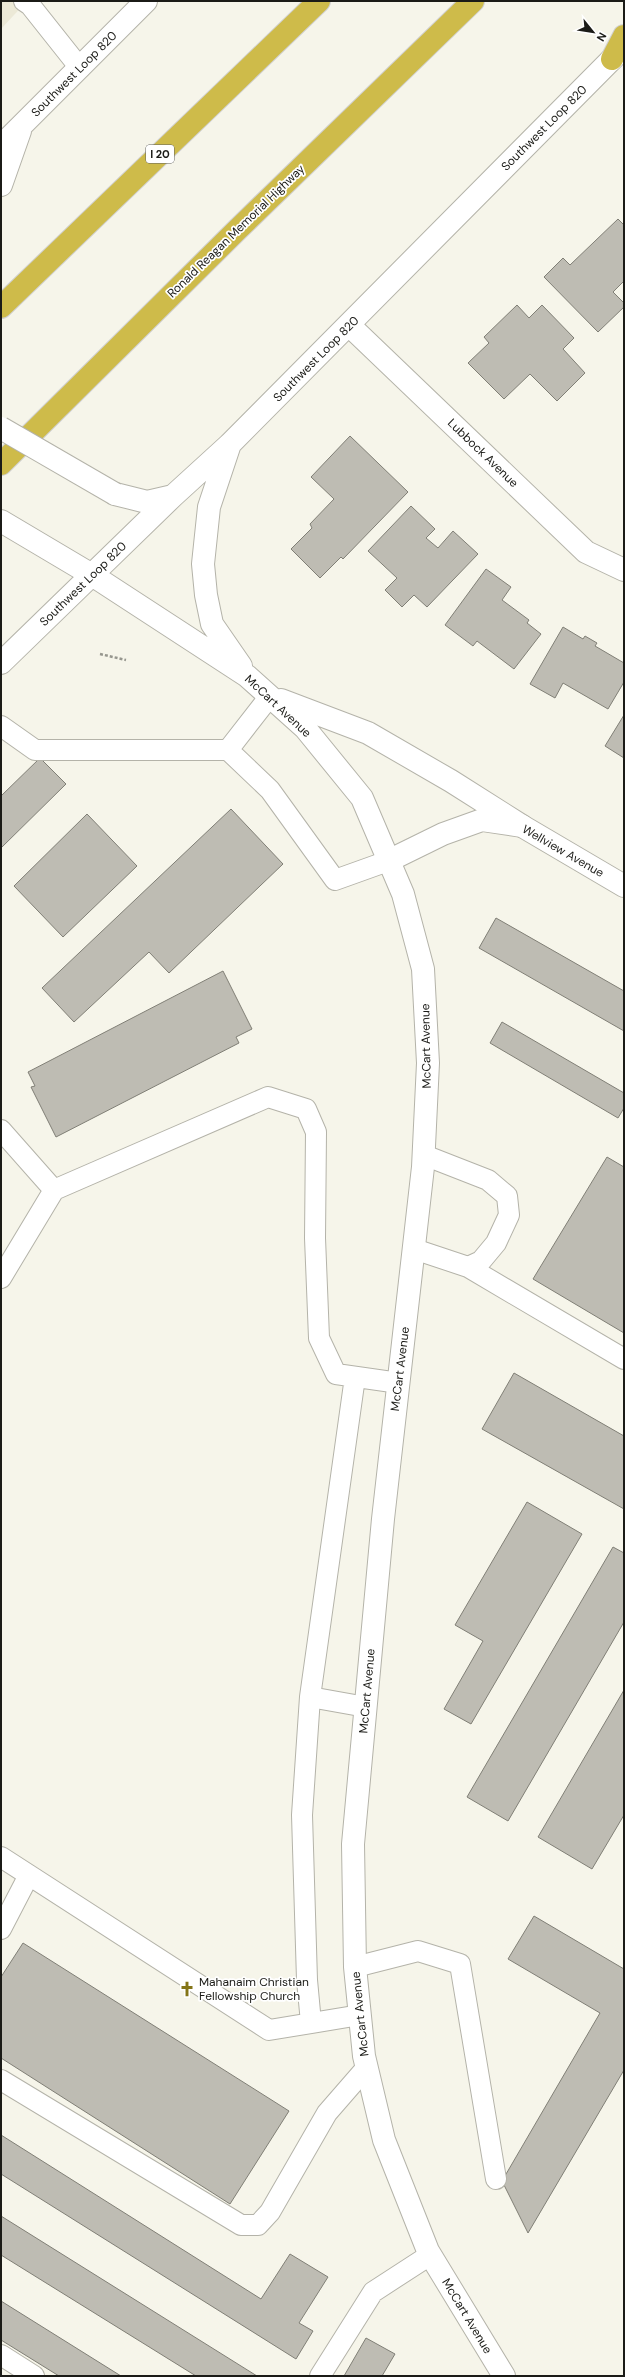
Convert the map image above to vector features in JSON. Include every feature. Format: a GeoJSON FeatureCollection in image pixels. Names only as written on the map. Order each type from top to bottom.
{"type":"FeatureCollection","features":[{"type":"Feature","properties":{"kind":"highway","name":"I 20"},"geometry":{"type":"LineString","coordinates":[[1,307],[319,1]]}},
{"type":"Feature","properties":{"kind":"highway","name":"Ronald Reagan Memorial Highway"},"geometry":{"type":"LineString","coordinates":[[1,464],[237,230],[473,1]]}},
{"type":"Feature","properties":{"kind":"highway"},"geometry":{"type":"LineString","coordinates":[[618,53],[624,36]]}},
{"type":"Feature","properties":{"kind":"main road","name":"Southwest Loop 820"},"geometry":{"type":"LineString","coordinates":[[1,146],[146,1]]}},
{"type":"Feature","properties":{"kind":"main road","name":"Southwest Loop 820"},"geometry":{"type":"LineString","coordinates":[[1,663],[173,496],[230,444],[350,326],[618,53]]}},
{"type":"Feature","properties":{"kind":"main road"},"geometry":{"type":"LineString","coordinates":[[1,185],[22,126]]}},
{"type":"Feature","properties":{"kind":"main road","name":"Lubbock Avenue"},"geometry":{"type":"LineString","coordinates":[[350,326],[586,552],[624,570]]}},
{"type":"Feature","properties":{"kind":"main road"},"geometry":{"type":"LineString","coordinates":[[1,428],[115,494],[147,502],[173,496]]}},
{"type":"Feature","properties":{"kind":"main road"},"geometry":{"type":"LineString","coordinates":[[230,444],[209,507],[203,564],[206,595],[212,624],[247,676]]}},
{"type":"Feature","properties":{"kind":"main road","name":"McCart Avenue"},"geometry":{"type":"LineString","coordinates":[[1,521],[92,575],[247,676],[305,728],[362,798],[388,861],[404,894],[423,969],[428,1064],[424,1155],[399,1383],[353,1844],[355,1968],[367,2067],[384,2140],[430,2255],[504,2376]]}},
{"type":"Feature","properties":{"kind":"main road"},"geometry":{"type":"LineString","coordinates":[[270,696],[368,733],[451,781],[522,826]]}},
{"type":"Feature","properties":{"kind":"main road","name":"Wellview Avenue"},"geometry":{"type":"LineString","coordinates":[[388,861],[443,834],[482,820],[522,826],[624,886]]}},
{"type":"Feature","properties":{"kind":"lane"},"geometry":{"type":"LineString","coordinates":[[24,1],[30,5],[80,68]]}},
{"type":"Feature","properties":{"kind":"lane"},"geometry":{"type":"LineString","coordinates":[[228,750],[270,696]]}},
{"type":"Feature","properties":{"kind":"lane"},"geometry":{"type":"LineString","coordinates":[[1,726],[35,750],[228,750],[270,790],[335,880],[388,861]]}},
{"type":"Feature","properties":{"kind":"lane"},"geometry":{"type":"LineString","coordinates":[[1,1278],[54,1190],[268,1097],[306,1109],[316,1132],[315,1238],[319,1338],[336,1374],[399,1383]]}},
{"type":"Feature","properties":{"kind":"lane"},"geometry":{"type":"LineString","coordinates":[[1,1130],[54,1190]]}},
{"type":"Feature","properties":{"kind":"lane"},"geometry":{"type":"LineString","coordinates":[[424,1155],[488,1180],[506,1196],[509,1215],[496,1243],[482,1261],[468,1267]]}},
{"type":"Feature","properties":{"kind":"lane"},"geometry":{"type":"LineString","coordinates":[[414,1249],[468,1267],[624,1359]]}},
{"type":"Feature","properties":{"kind":"lane"},"geometry":{"type":"LineString","coordinates":[[311,2023],[307,1980],[302,1815],[310,1697],[355,1377]]}},
{"type":"Feature","properties":{"kind":"lane"},"geometry":{"type":"LineString","coordinates":[[310,1697],[366,1707]]}},
{"type":"Feature","properties":{"kind":"lane"},"geometry":{"type":"LineString","coordinates":[[1,1857],[269,2030],[360,2015]]}},
{"type":"Feature","properties":{"kind":"lane"},"geometry":{"type":"LineString","coordinates":[[1,1929],[29,1875]]}},
{"type":"Feature","properties":{"kind":"lane"},"geometry":{"type":"LineString","coordinates":[[355,1968],[418,1951],[460,1964],[496,2179]]}},
{"type":"Feature","properties":{"kind":"lane"},"geometry":{"type":"LineString","coordinates":[[1,2080],[242,2225],[258,2225],[270,2212],[327,2113],[367,2067]]}},
{"type":"Feature","properties":{"kind":"lane"},"geometry":{"type":"LineString","coordinates":[[320,2376],[373,2292],[430,2255]]}},
{"type":"Feature","properties":{"kind":"lane"},"geometry":{"type":"LineString","coordinates":[[1,2356],[34,2376]]}},
{"type":"Feature","properties":{"kind":"path"},"geometry":{"type":"LineString","coordinates":[[100,654],[126,660]]}},
{"type":"Feature","properties":{"kind":"shaded area"},"geometry":{"type":"Polygon","coordinates":[[[1,1],[27,1],[1,29],[1,1]]]}},
{"type":"Feature","properties":{"kind":"building"},"geometry":{"type":"Polygon","coordinates":[[[618,219],[624,225],[624,281],[613,292],[624,303],[624,307],[598,332],[544,277],[563,258],[570,265],[618,219]]]}},
{"type":"Feature","properties":{"kind":"building"},"geometry":{"type":"Polygon","coordinates":[[[517,305],[529,318],[542,305],[574,338],[563,349],[585,373],[557,401],[530,374],[504,399],[468,363],[489,343],[484,337],[517,305]]]}},
{"type":"Feature","properties":{"kind":"building"},"geometry":{"type":"Polygon","coordinates":[[[350,436],[408,492],[343,559],[341,557],[320,578],[291,549],[312,528],[310,524],[334,499],[311,477],[350,436]]]}},
{"type":"Feature","properties":{"kind":"building"},"geometry":{"type":"Polygon","coordinates":[[[411,506],[435,529],[426,538],[438,548],[453,531],[478,554],[427,607],[414,595],[402,607],[385,590],[397,578],[368,551],[411,506]]]}},
{"type":"Feature","properties":{"kind":"building"},"geometry":{"type":"Polygon","coordinates":[[[486,569],[511,587],[502,600],[529,620],[527,623],[541,634],[514,669],[477,641],[473,646],[445,625],[486,569]]]}},
{"type":"Feature","properties":{"kind":"building"},"geometry":{"type":"Polygon","coordinates":[[[563,627],[583,639],[585,636],[597,643],[595,646],[624,663],[624,682],[608,709],[563,683],[555,698],[530,684],[563,627]]]}},
{"type":"Feature","properties":{"kind":"building"},"geometry":{"type":"Polygon","coordinates":[[[624,715],[624,758],[605,746],[624,715]]]}},
{"type":"Feature","properties":{"kind":"building"},"geometry":{"type":"Polygon","coordinates":[[[40,758],[66,784],[1,848],[1,796],[40,758]]]}},
{"type":"Feature","properties":{"kind":"building"},"geometry":{"type":"Polygon","coordinates":[[[231,809],[283,864],[169,973],[149,952],[74,1022],[42,988],[231,809]]]}},
{"type":"Feature","properties":{"kind":"building"},"geometry":{"type":"Polygon","coordinates":[[[87,814],[137,866],[63,937],[14,886],[87,814]]]}},
{"type":"Feature","properties":{"kind":"building"},"geometry":{"type":"Polygon","coordinates":[[[496,918],[624,991],[624,1031],[479,948],[496,918]]]}},
{"type":"Feature","properties":{"kind":"building"},"geometry":{"type":"Polygon","coordinates":[[[223,971],[252,1029],[236,1037],[239,1043],[56,1137],[31,1087],[35,1086],[28,1072],[223,971]]]}},
{"type":"Feature","properties":{"kind":"building"},"geometry":{"type":"Polygon","coordinates":[[[502,1022],[624,1093],[624,1108],[618,1118],[490,1043],[502,1022]]]}},
{"type":"Feature","properties":{"kind":"building"},"geometry":{"type":"Polygon","coordinates":[[[607,1157],[624,1167],[624,1333],[533,1279],[607,1157]]]}},
{"type":"Feature","properties":{"kind":"building"},"geometry":{"type":"Polygon","coordinates":[[[514,1373],[624,1436],[624,1509],[482,1429],[514,1373]]]}},
{"type":"Feature","properties":{"kind":"building"},"geometry":{"type":"Polygon","coordinates":[[[527,1502],[582,1534],[471,1724],[444,1709],[483,1641],[455,1625],[527,1502]]]}},
{"type":"Feature","properties":{"kind":"building"},"geometry":{"type":"Polygon","coordinates":[[[613,1547],[624,1553],[624,1622],[508,1821],[467,1797],[613,1547]]]}},
{"type":"Feature","properties":{"kind":"building"},"geometry":{"type":"Polygon","coordinates":[[[624,1690],[624,1815],[592,1869],[538,1837],[624,1690]]]}},
{"type":"Feature","properties":{"kind":"building"},"geometry":{"type":"Polygon","coordinates":[[[534,1916],[624,1969],[624,2070],[528,2233],[502,2181],[600,2013],[508,1959],[534,1916]]]}},
{"type":"Feature","properties":{"kind":"building"},"geometry":{"type":"Polygon","coordinates":[[[23,1943],[289,2111],[230,2204],[1,2058],[1,1977],[23,1943]]]}},
{"type":"Feature","properties":{"kind":"building"},"geometry":{"type":"Polygon","coordinates":[[[1,2135],[261,2299],[290,2254],[328,2277],[299,2323],[313,2331],[296,2359],[1,2174],[1,2135]]]}},
{"type":"Feature","properties":{"kind":"building"},"geometry":{"type":"Polygon","coordinates":[[[1,2216],[257,2376],[196,2376],[1,2255],[1,2216]]]}},
{"type":"Feature","properties":{"kind":"building"},"geometry":{"type":"Polygon","coordinates":[[[1,2301],[121,2376],[59,2376],[1,2340],[1,2301]]]}},
{"type":"Feature","properties":{"kind":"building"},"geometry":{"type":"Polygon","coordinates":[[[366,2338],[395,2354],[382,2376],[344,2376],[366,2338]]]}},
{"type":"Feature","properties":{"kind":"place","name":"Mahanaim Christian Fellowship Church"},"geometry":{"type":"Point","coordinates":[187,1989]}}]}
